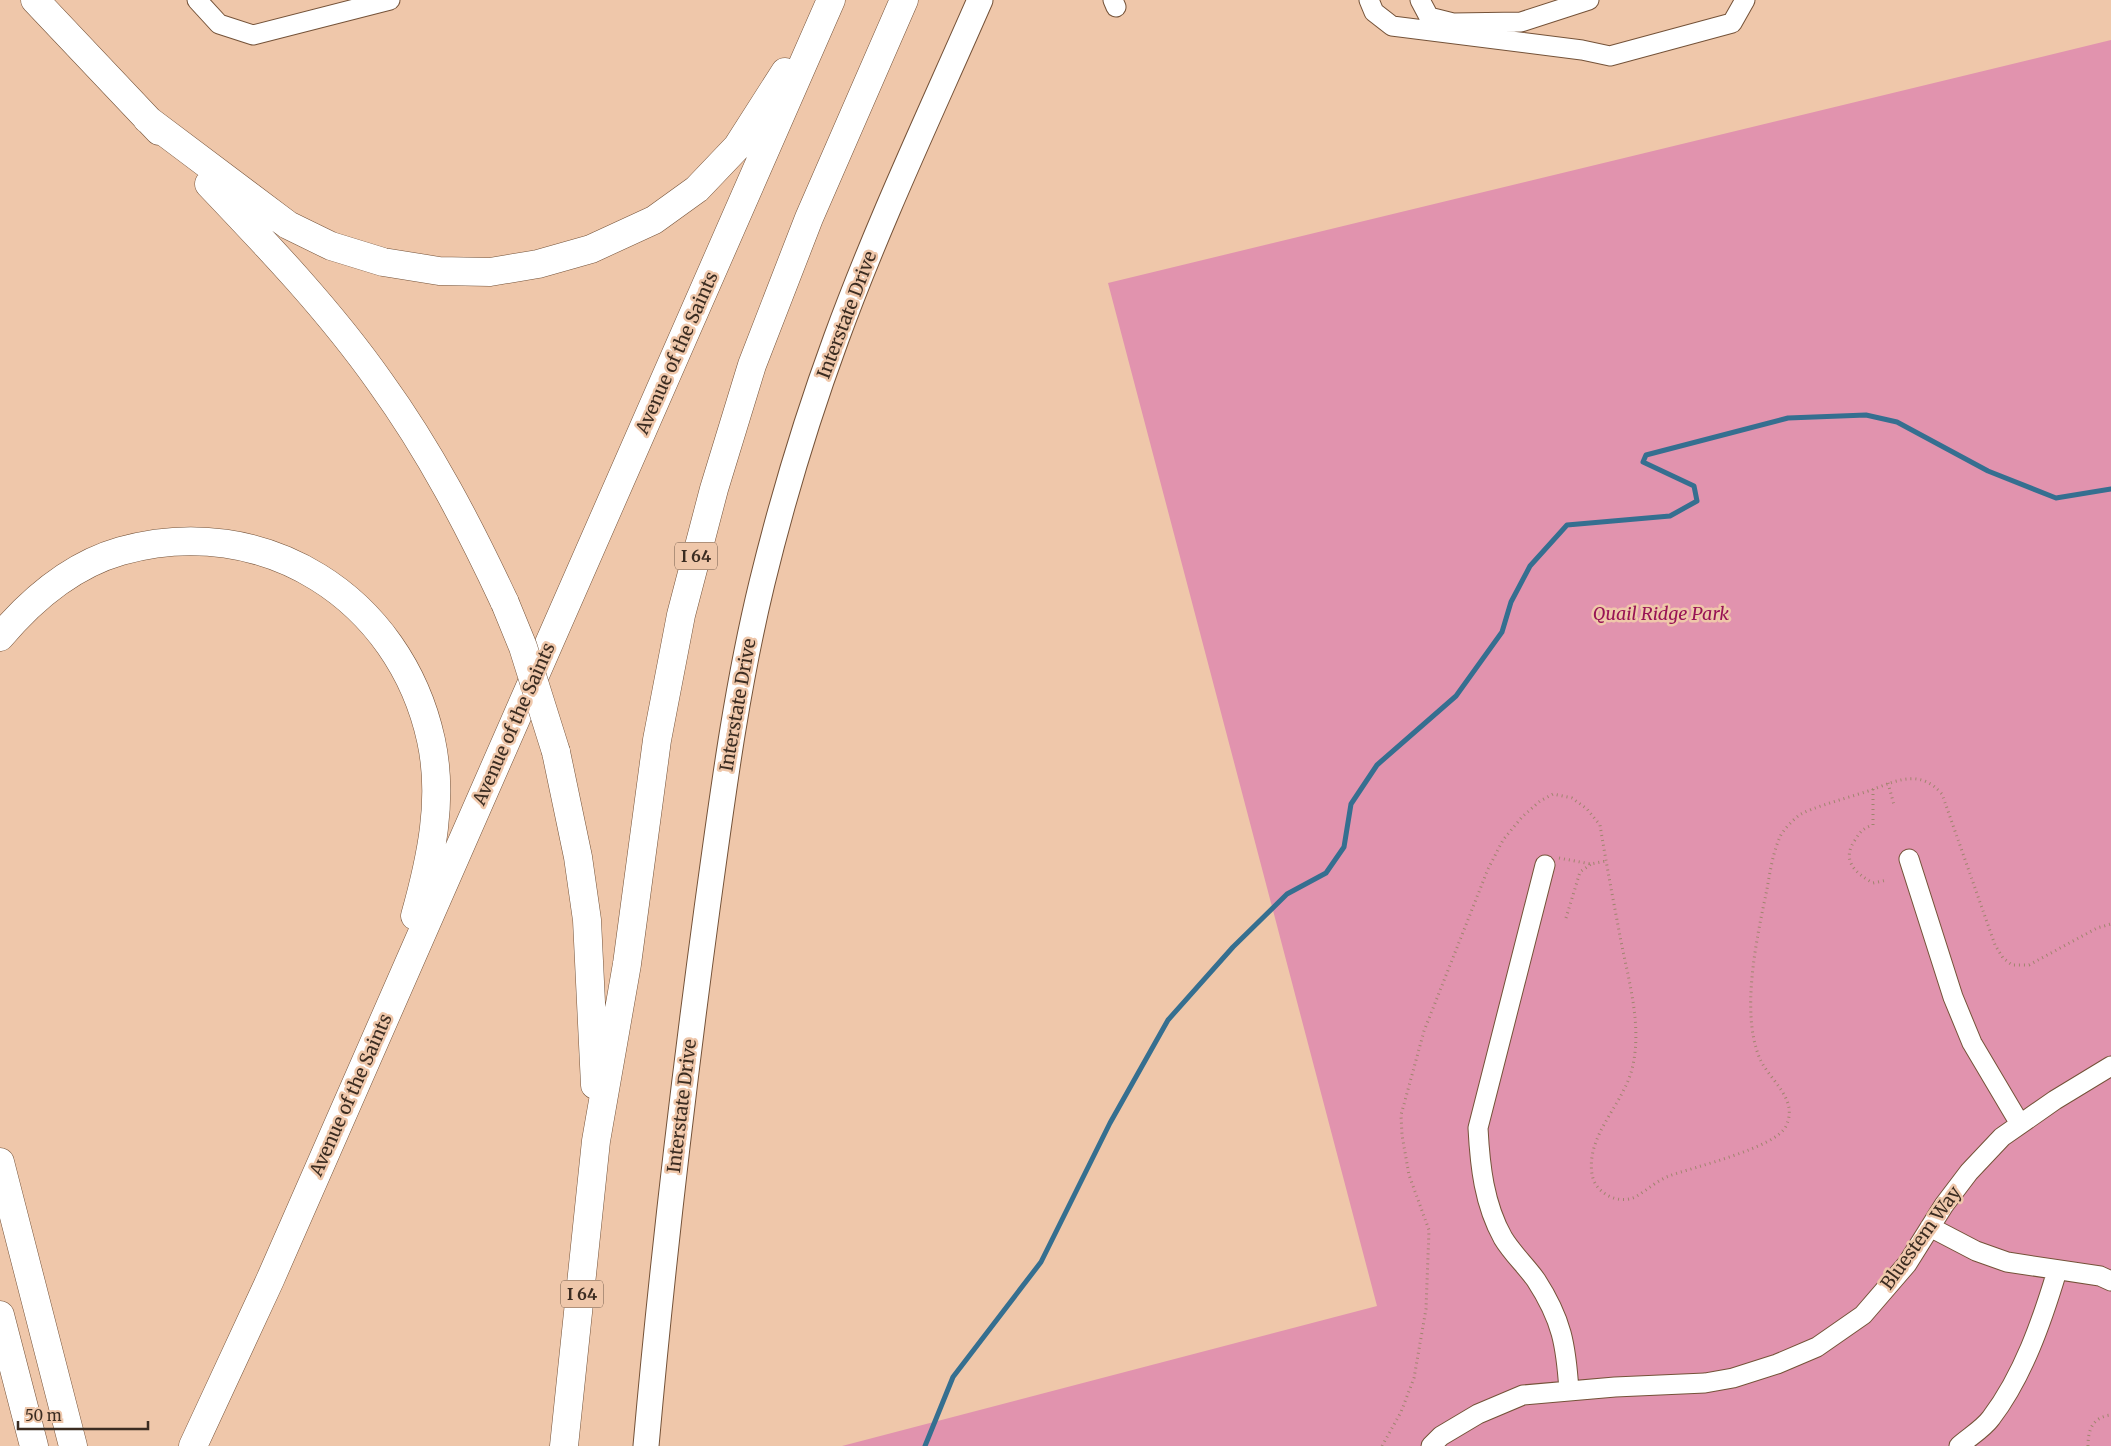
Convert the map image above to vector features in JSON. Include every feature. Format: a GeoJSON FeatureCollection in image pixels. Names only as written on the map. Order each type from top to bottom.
{"type":"FeatureCollection","features":[{"type":"Feature","properties":{"kind":"highway"},"geometry":{"type":"LineString","coordinates":[[35,0],[301,282],[380,381],[449,490],[505,603],[523,647],[556,752],[578,857],[587,920],[596,1141]]}},
{"type":"Feature","properties":{"kind":"highway","name":"I 64"},"geometry":{"type":"LineString","coordinates":[[564,1446],[596,1141],[628,964],[659,731],[681,615],[732,428],[774,306],[809,218],[904,0]]}},
{"type":"Feature","properties":{"kind":"highway"},"geometry":{"type":"LineString","coordinates":[[147,119],[288,225],[331,246],[383,262],[439,272],[490,272],[529,266],[591,249],[654,220],[697,189],[737,147],[830,2]]}},
{"type":"Feature","properties":{"kind":"highway","name":"Avenue of the Saints"},"geometry":{"type":"LineString","coordinates":[[193,1446],[270,1280],[830,2]]}},
{"type":"Feature","properties":{"kind":"highway"},"geometry":{"type":"LineString","coordinates":[[0,638],[20,614],[44,592],[67,576],[120,551],[155,544],[193,540],[222,542],[283,559],[309,571],[333,586],[358,607],[378,628],[397,653],[411,680],[431,742],[435,772],[436,813],[432,846],[424,882],[384,1019]]}},
{"type":"Feature","properties":{"kind":"highway"},"geometry":{"type":"LineString","coordinates":[[0,1162],[73,1446]]}},
{"type":"Feature","properties":{"kind":"highway"},"geometry":{"type":"LineString","coordinates":[[0,1315],[34,1446]]}},
{"type":"Feature","properties":{"kind":"main road","name":"Interstate Drive"},"geometry":{"type":"LineString","coordinates":[[646,1446],[662,1279],[698,974],[728,759],[755,614],[803,440],[837,337],[877,237],[980,0]]}},
{"type":"Feature","properties":{"kind":"street"},"geometry":{"type":"LineString","coordinates":[[197,0],[219,24],[253,35],[390,0]]}},
{"type":"Feature","properties":{"kind":"street"},"geometry":{"type":"LineString","coordinates":[[1369,0],[1374,12],[1392,26],[1582,50],[1610,56],[1732,23],[1745,0]]}},
{"type":"Feature","properties":{"kind":"street"},"geometry":{"type":"LineString","coordinates":[[1420,0],[1428,17],[1453,23],[1522,22],[1589,0]]}},
{"type":"Feature","properties":{"kind":"street"},"geometry":{"type":"LineString","coordinates":[[1909,859],[1953,997],[1972,1043],[2020,1124]]}},
{"type":"Feature","properties":{"kind":"street"},"geometry":{"type":"LineString","coordinates":[[1545,865],[1478,1128],[1480,1167],[1488,1203],[1503,1238],[1536,1280],[1555,1312],[1566,1349],[1569,1391]]}},
{"type":"Feature","properties":{"kind":"street","name":"Bluestem Way"},"geometry":{"type":"LineString","coordinates":[[1431,1446],[1441,1436],[1478,1414],[1523,1395],[1705,1383],[1733,1378],[1777,1364],[1817,1347],[1863,1315],[1907,1264],[1930,1227],[1969,1172],[2002,1137],[2111,1066]]}},
{"type":"Feature","properties":{"kind":"street"},"geometry":{"type":"LineString","coordinates":[[1930,1227],[1976,1251],[2006,1262],[2100,1276],[2111,1281]]}},
{"type":"Feature","properties":{"kind":"street"},"geometry":{"type":"LineString","coordinates":[[1959,1446],[1990,1420],[2007,1393],[2039,1325],[2057,1271]]}},
{"type":"Feature","properties":{"kind":"path"},"geometry":{"type":"LineString","coordinates":[[1382,1446],[1401,1412],[1414,1378],[1426,1309],[1428,1230],[1409,1175],[1402,1135],[1401,1115],[1424,1031],[1488,869],[1503,840],[1522,817],[1540,801],[1553,794],[1572,798],[1587,809],[1600,825],[1631,992],[1636,1033],[1632,1070],[1620,1099],[1602,1129],[1594,1152],[1592,1174],[1598,1188],[1615,1199],[1630,1200],[1667,1176],[1694,1170],[1776,1138],[1786,1126],[1789,1113],[1787,1097],[1760,1060],[1752,1017],[1752,979],[1756,940],[1770,872],[1780,835],[1800,815],[1888,783],[1914,778],[1934,784],[1942,794],[1995,945],[2003,958],[2012,965],[2029,965],[2097,928],[2111,924]]}},
{"type":"Feature","properties":{"kind":"path"},"geometry":{"type":"LineString","coordinates":[[1888,783],[1894,804]]}},
{"type":"Feature","properties":{"kind":"path"},"geometry":{"type":"LineString","coordinates":[[1873,789],[1873,825],[1863,828],[1855,839],[1848,849],[1848,860],[1861,877],[1873,884],[1887,880]]}},
{"type":"Feature","properties":{"kind":"path"},"geometry":{"type":"LineString","coordinates":[[1545,865],[1549,856],[1591,864],[1606,861]]}},
{"type":"Feature","properties":{"kind":"path"},"geometry":{"type":"LineString","coordinates":[[1566,918],[1580,872],[1591,864]]}},
{"type":"Feature","properties":{"kind":"path"},"geometry":{"type":"LineString","coordinates":[[2088,1446],[2090,1429],[2095,1420],[2111,1414]]}},
{"type":"Feature","properties":{"kind":"green space","name":"Quail Ridge Park"},"geometry":{"type":"Polygon","coordinates":[[[2111,40],[2111,1446],[842,1446],[1377,1306],[1108,283],[2111,40]]]}},
{"type":"Feature","properties":{"kind":"waterway"},"geometry":{"type":"LineString","coordinates":[[925,1446],[953,1377],[1041,1262],[1110,1123],[1168,1020],[1233,947],[1287,894],[1326,873],[1344,847],[1351,804],[1377,765],[1456,696],[1502,632],[1511,602],[1530,566],[1567,525],[1670,516],[1697,501],[1694,486],[1643,462],[1646,455],[1788,418],[1866,415],[1897,422],[1988,471],[2056,498],[2111,489]]}}]}
